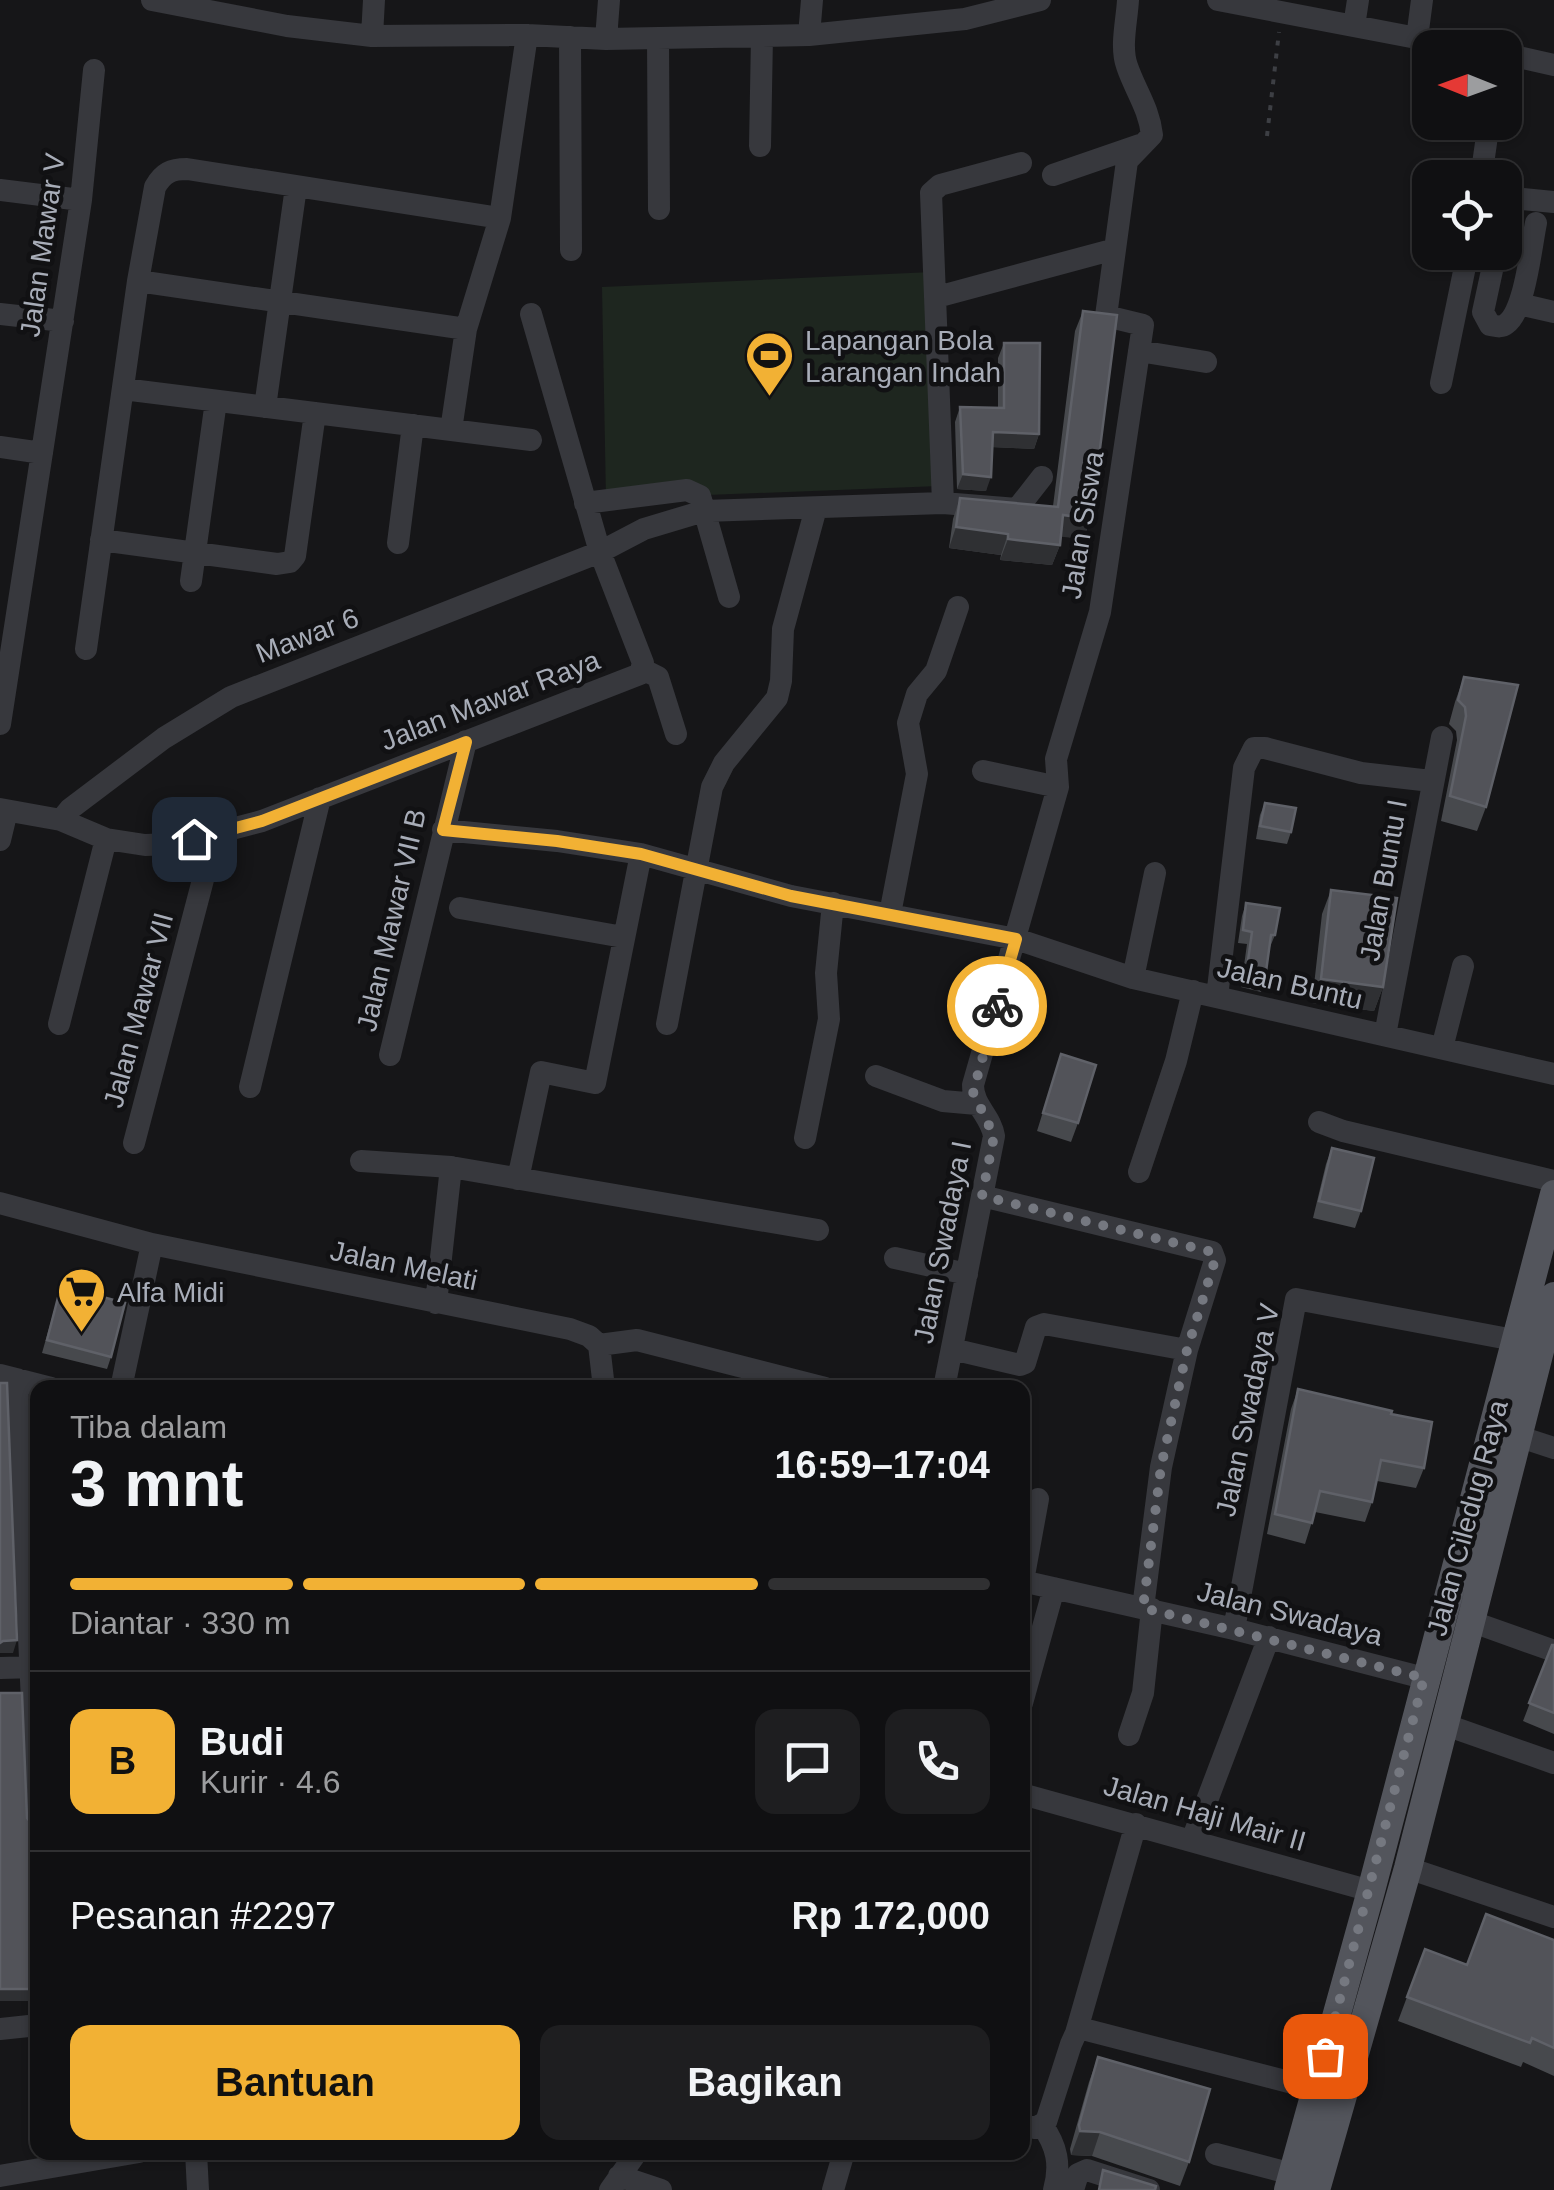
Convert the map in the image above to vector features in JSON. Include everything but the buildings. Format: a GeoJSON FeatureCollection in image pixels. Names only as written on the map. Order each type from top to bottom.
{"type":"FeatureCollection","features":[{"type":"Feature","properties":{"kind":"main road","name":"Jalan Ciledug Raya"},"geometry":{"type":"LineString","coordinates":[[1290,2182],[1371,1891],[1554,1194]]}},
{"type":"Feature","properties":{"kind":"main road","name":"Jalan Ciledug Raya"},"geometry":{"type":"LineString","coordinates":[[1316,2190],[1408,1868],[1554,1296]]}},
{"type":"Feature","properties":{"kind":"main road"},"geometry":{"type":"LineString","coordinates":[[1316,2089],[1343,2098]]}},
{"type":"Feature","properties":{"kind":"street"},"geometry":{"type":"LineString","coordinates":[[152,0],[287,26],[372,36],[606,39],[809,35],[1025,1]]}},
{"type":"Feature","properties":{"kind":"street"},"geometry":{"type":"LineString","coordinates":[[287,26],[289,0]]}},
{"type":"Feature","properties":{"kind":"street"},"geometry":{"type":"LineString","coordinates":[[372,36],[374,0]]}},
{"type":"Feature","properties":{"kind":"street"},"geometry":{"type":"LineString","coordinates":[[606,39],[609,0]]}},
{"type":"Feature","properties":{"kind":"street"},"geometry":{"type":"LineString","coordinates":[[809,35],[812,0]]}},
{"type":"Feature","properties":{"kind":"street"},"geometry":{"type":"LineString","coordinates":[[1128,0],[1126,66],[1148,108],[1152,134],[1127,161],[1106,316],[1142,326],[1138,351],[1206,362]]}},
{"type":"Feature","properties":{"kind":"street"},"geometry":{"type":"LineString","coordinates":[[1218,0],[1412,37]]}},
{"type":"Feature","properties":{"kind":"street"},"geometry":{"type":"LineString","coordinates":[[1354,26],[1358,0]]}},
{"type":"Feature","properties":{"kind":"street"},"geometry":{"type":"LineString","coordinates":[[1417,30],[1422,0]]}},
{"type":"Feature","properties":{"kind":"street"},"geometry":{"type":"LineString","coordinates":[[451,430],[466,330],[500,218],[527,35]]}},
{"type":"Feature","properties":{"kind":"street"},"geometry":{"type":"LineString","coordinates":[[760,146],[762,36]]}},
{"type":"Feature","properties":{"kind":"street"},"geometry":{"type":"LineString","coordinates":[[570,38],[572,250]]}},
{"type":"Feature","properties":{"kind":"street"},"geometry":{"type":"LineString","coordinates":[[658,39],[659,210]]}},
{"type":"Feature","properties":{"kind":"street"},"geometry":{"type":"LineString","coordinates":[[1522,58],[1554,65]]}},
{"type":"Feature","properties":{"kind":"street","name":"Jalan Mawar V"},"geometry":{"type":"LineString","coordinates":[[0,724],[12,576],[42,453],[81,200],[94,70]]}},
{"type":"Feature","properties":{"kind":"street"},"geometry":{"type":"LineString","coordinates":[[1054,175],[1140,144]]}},
{"type":"Feature","properties":{"kind":"street"},"geometry":{"type":"LineString","coordinates":[[943,503],[932,189],[1021,163]]}},
{"type":"Feature","properties":{"kind":"street"},"geometry":{"type":"LineString","coordinates":[[86,648],[138,281],[154,187],[162,176],[172,169],[187,168],[500,218]]}},
{"type":"Feature","properties":{"kind":"street"},"geometry":{"type":"LineString","coordinates":[[264,407],[296,187]]}},
{"type":"Feature","properties":{"kind":"street"},"geometry":{"type":"LineString","coordinates":[[0,190],[81,200]]}},
{"type":"Feature","properties":{"kind":"street"},"geometry":{"type":"LineString","coordinates":[[1522,199],[1554,202]]}},
{"type":"Feature","properties":{"kind":"street"},"geometry":{"type":"LineString","coordinates":[[1492,270],[1484,320],[1490,325],[1506,324],[1519,304],[1536,223]]}},
{"type":"Feature","properties":{"kind":"street"},"geometry":{"type":"LineString","coordinates":[[937,297],[1115,249]]}},
{"type":"Feature","properties":{"kind":"street"},"geometry":{"type":"LineString","coordinates":[[1442,383],[1464,270]]}},
{"type":"Feature","properties":{"kind":"street"},"geometry":{"type":"LineString","coordinates":[[138,281],[466,330]]}},
{"type":"Feature","properties":{"kind":"street"},"geometry":{"type":"LineString","coordinates":[[1519,304],[1554,312]]}},
{"type":"Feature","properties":{"kind":"street"},"geometry":{"type":"LineString","coordinates":[[0,314],[62,321]]}},
{"type":"Feature","properties":{"kind":"street","name":"Jalan Mawar Raya"},"geometry":{"type":"LineString","coordinates":[[4,810],[61,820],[106,838],[145,845],[174,844],[262,821],[640,674],[642,670],[585,503],[531,314]]}},
{"type":"Feature","properties":{"kind":"street","name":"Jalan Siswa"},"geometry":{"type":"LineString","coordinates":[[1016,939],[1058,787],[1056,760],[1100,612],[1138,351]]}},
{"type":"Feature","properties":{"kind":"street"},"geometry":{"type":"LineString","coordinates":[[123,389],[530,440]]}},
{"type":"Feature","properties":{"kind":"street"},"geometry":{"type":"LineString","coordinates":[[191,581],[216,401]]}},
{"type":"Feature","properties":{"kind":"street"},"geometry":{"type":"LineString","coordinates":[[102,540],[277,564],[290,562],[315,413]]}},
{"type":"Feature","properties":{"kind":"street"},"geometry":{"type":"LineString","coordinates":[[398,543],[413,425]]}},
{"type":"Feature","properties":{"kind":"street"},"geometry":{"type":"LineString","coordinates":[[0,447],[42,453]]}},
{"type":"Feature","properties":{"kind":"street"},"geometry":{"type":"LineString","coordinates":[[704,511],[943,503],[1018,509],[1042,476]]}},
{"type":"Feature","properties":{"kind":"street"},"geometry":{"type":"LineString","coordinates":[[585,503],[687,490],[700,496],[729,596]]}},
{"type":"Feature","properties":{"kind":"street"},"geometry":{"type":"LineString","coordinates":[[666,1024],[712,787],[724,763],[776,698],[781,681],[783,630],[816,508]]}},
{"type":"Feature","properties":{"kind":"street","name":"Mawar 6"},"geometry":{"type":"LineString","coordinates":[[61,820],[70,809],[164,738],[231,697],[600,552],[644,529],[704,511]]}},
{"type":"Feature","properties":{"kind":"street"},"geometry":{"type":"LineString","coordinates":[[890,914],[917,774],[908,723],[917,694],[936,671],[958,607]]}},
{"type":"Feature","properties":{"kind":"street"},"geometry":{"type":"LineString","coordinates":[[642,670],[658,678],[676,734]]}},
{"type":"Feature","properties":{"kind":"street","name":"Jalan Buntu I"},"geometry":{"type":"LineString","coordinates":[[1385,1035],[1442,737]]}},
{"type":"Feature","properties":{"kind":"street","name":"Jalan Mawar VII B"},"geometry":{"type":"LineString","coordinates":[[390,1055],[466,742]]}},
{"type":"Feature","properties":{"kind":"street"},"geometry":{"type":"LineString","coordinates":[[1217,997],[1244,768],[1254,748],[1362,774],[1431,781]]}},
{"type":"Feature","properties":{"kind":"street"},"geometry":{"type":"LineString","coordinates":[[983,772],[1058,787]]}},
{"type":"Feature","properties":{"kind":"street"},"geometry":{"type":"LineString","coordinates":[[250,1088],[320,798]]}},
{"type":"Feature","properties":{"kind":"street"},"geometry":{"type":"LineString","coordinates":[[0,840],[4,810]]}},
{"type":"Feature","properties":{"kind":"street","name":"Jalan Buntu"},"geometry":{"type":"LineString","coordinates":[[443,830],[641,854],[791,896],[1016,939],[1133,978],[1554,1074]]}},
{"type":"Feature","properties":{"kind":"street","name":"Jalan Mawar VII"},"geometry":{"type":"LineString","coordinates":[[134,1143],[215,834]]}},
{"type":"Feature","properties":{"kind":"street"},"geometry":{"type":"LineString","coordinates":[[60,1024],[106,838]]}},
{"type":"Feature","properties":{"kind":"street"},"geometry":{"type":"LineString","coordinates":[[518,1179],[540,1072],[595,1083],[641,854]]}},
{"type":"Feature","properties":{"kind":"street"},"geometry":{"type":"LineString","coordinates":[[1133,978],[1156,873]]}},
{"type":"Feature","properties":{"kind":"street"},"geometry":{"type":"LineString","coordinates":[[805,1138],[829,1019],[826,974],[833,904]]}},
{"type":"Feature","properties":{"kind":"street"},"geometry":{"type":"LineString","coordinates":[[460,908],[623,937]]}},
{"type":"Feature","properties":{"kind":"street","name":"Jalan Swadaya I"},"geometry":{"type":"LineString","coordinates":[[946,1380],[994,1136],[977,1104],[974,1086],[1016,939]]}},
{"type":"Feature","properties":{"kind":"street"},"geometry":{"type":"LineString","coordinates":[[1442,1048],[1463,966]]}},
{"type":"Feature","properties":{"kind":"street"},"geometry":{"type":"LineString","coordinates":[[1139,1172],[1176,1061],[1192,992]]}},
{"type":"Feature","properties":{"kind":"street"},"geometry":{"type":"LineString","coordinates":[[876,1076],[943,1101],[977,1104]]}},
{"type":"Feature","properties":{"kind":"street"},"geometry":{"type":"LineString","coordinates":[[1318,1122],[1342,1132],[1554,1182]]}},
{"type":"Feature","properties":{"kind":"street"},"geometry":{"type":"LineString","coordinates":[[361,1160],[451,1168],[818,1230]]}},
{"type":"Feature","properties":{"kind":"street"},"geometry":{"type":"LineString","coordinates":[[436,1303],[451,1168]]}},
{"type":"Feature","properties":{"kind":"street"},"geometry":{"type":"LineString","coordinates":[[982,1196],[1212,1252],[1215,1260],[1187,1350],[1161,1467],[1143,1694],[1129,1734]]}},
{"type":"Feature","properties":{"kind":"street","name":"Jalan Melati"},"geometry":{"type":"LineString","coordinates":[[0,1203],[152,1244],[570,1329],[599,1345]]}},
{"type":"Feature","properties":{"kind":"street"},"geometry":{"type":"LineString","coordinates":[[122,1380],[152,1244]]}},
{"type":"Feature","properties":{"kind":"street"},"geometry":{"type":"LineString","coordinates":[[895,1258],[967,1274]]}},
{"type":"Feature","properties":{"kind":"street","name":"Jalan Swadaya V"},"geometry":{"type":"LineString","coordinates":[[1234,1629],[1296,1298],[1514,1340]]}},
{"type":"Feature","properties":{"kind":"street"},"geometry":{"type":"LineString","coordinates":[[952,1349],[1020,1365],[1025,1363],[1036,1327],[1044,1324],[1187,1350]]}},
{"type":"Feature","properties":{"kind":"street"},"geometry":{"type":"LineString","coordinates":[[603,1380],[599,1345],[637,1340],[794,1380]]}},
{"type":"Feature","properties":{"kind":"street"},"geometry":{"type":"LineString","coordinates":[[8,1377],[30,1622]]}},
{"type":"Feature","properties":{"kind":"street"},"geometry":{"type":"LineString","coordinates":[[1516,1436],[1554,1448]]}},
{"type":"Feature","properties":{"kind":"street"},"geometry":{"type":"LineString","coordinates":[[1030,1543],[1038,1500]]}},
{"type":"Feature","properties":{"kind":"street","name":"Jalan Swadaya"},"geometry":{"type":"LineString","coordinates":[[1030,1583],[1424,1678]]}},
{"type":"Feature","properties":{"kind":"street"},"geometry":{"type":"LineString","coordinates":[[1030,1674],[1054,1588]]}},
{"type":"Feature","properties":{"kind":"street"},"geometry":{"type":"LineString","coordinates":[[1470,1621],[1554,1651]]}},
{"type":"Feature","properties":{"kind":"street"},"geometry":{"type":"LineString","coordinates":[[1192,1840],[1268,1638]]}},
{"type":"Feature","properties":{"kind":"street"},"geometry":{"type":"LineString","coordinates":[[0,1668],[30,1667]]}},
{"type":"Feature","properties":{"kind":"street"},"geometry":{"type":"LineString","coordinates":[[1446,1725],[1554,1763]]}},
{"type":"Feature","properties":{"kind":"street","name":"Jalan Haji Mair II"},"geometry":{"type":"LineString","coordinates":[[1030,1796],[1371,1891]]}},
{"type":"Feature","properties":{"kind":"street"},"geometry":{"type":"LineString","coordinates":[[1032,2125],[1046,2122],[1136,1824]]}},
{"type":"Feature","properties":{"kind":"street"},"geometry":{"type":"LineString","coordinates":[[1408,1868],[1554,1918]]}},
{"type":"Feature","properties":{"kind":"street"},"geometry":{"type":"LineString","coordinates":[[0,2029],[30,2026]]}},
{"type":"Feature","properties":{"kind":"street"},"geometry":{"type":"LineString","coordinates":[[1076,2033],[1089,2030],[1316,2089]]}},
{"type":"Feature","properties":{"kind":"street"},"geometry":{"type":"LineString","coordinates":[[1032,2125],[1053,2140],[1058,2162],[1054,2190]]}},
{"type":"Feature","properties":{"kind":"street"},"geometry":{"type":"LineString","coordinates":[[1216,2154],[1290,2182]]}},
{"type":"Feature","properties":{"kind":"street"},"geometry":{"type":"LineString","coordinates":[[0,2176],[93,2160]]}},
{"type":"Feature","properties":{"kind":"street"},"geometry":{"type":"LineString","coordinates":[[196,2160],[198,2190]]}},
{"type":"Feature","properties":{"kind":"street"},"geometry":{"type":"LineString","coordinates":[[631,2160],[614,2183],[661,2190]]}},
{"type":"Feature","properties":{"kind":"street"},"geometry":{"type":"LineString","coordinates":[[833,2190],[842,2160]]}},
{"type":"Feature","properties":{"kind":"street"},"geometry":{"type":"LineString","coordinates":[[1073,2190],[1078,2174],[1087,2170],[1148,2190]]}},
{"type":"Feature","properties":{"kind":"path"},"geometry":{"type":"LineString","coordinates":[[1267,136],[1282,12]]}},
{"type":"Feature","properties":{"kind":"shaded area","name":"Lapangan Bola Larangan Indah"},"geometry":{"type":"Polygon","coordinates":[[[932,272],[939,486],[606,499],[602,287],[932,272]]]}},
{"type":"Feature","properties":{"kind":"way so far"},"geometry":{"type":"LineString","coordinates":[[997,1006],[973,1092],[994,1136],[982,1196],[1212,1252],[1215,1260],[1187,1350],[1161,1467],[1143,1608],[1424,1678],[1325,2056]]}},
{"type":"Feature","properties":{"kind":"place","name":"Lapangan Bola Larangan Indah"},"geometry":{"type":"Point","coordinates":[770,398]}},
{"type":"Feature","properties":{"kind":"place","name":"Alfa Midi"},"geometry":{"type":"Point","coordinates":[82,1334]}},
{"type":"Feature","properties":{"kind":"route"},"geometry":{"type":"LineString","coordinates":[[194,839],[262,821],[466,742],[443,830],[641,854],[791,896],[1016,939],[997,1006]]}}]}
